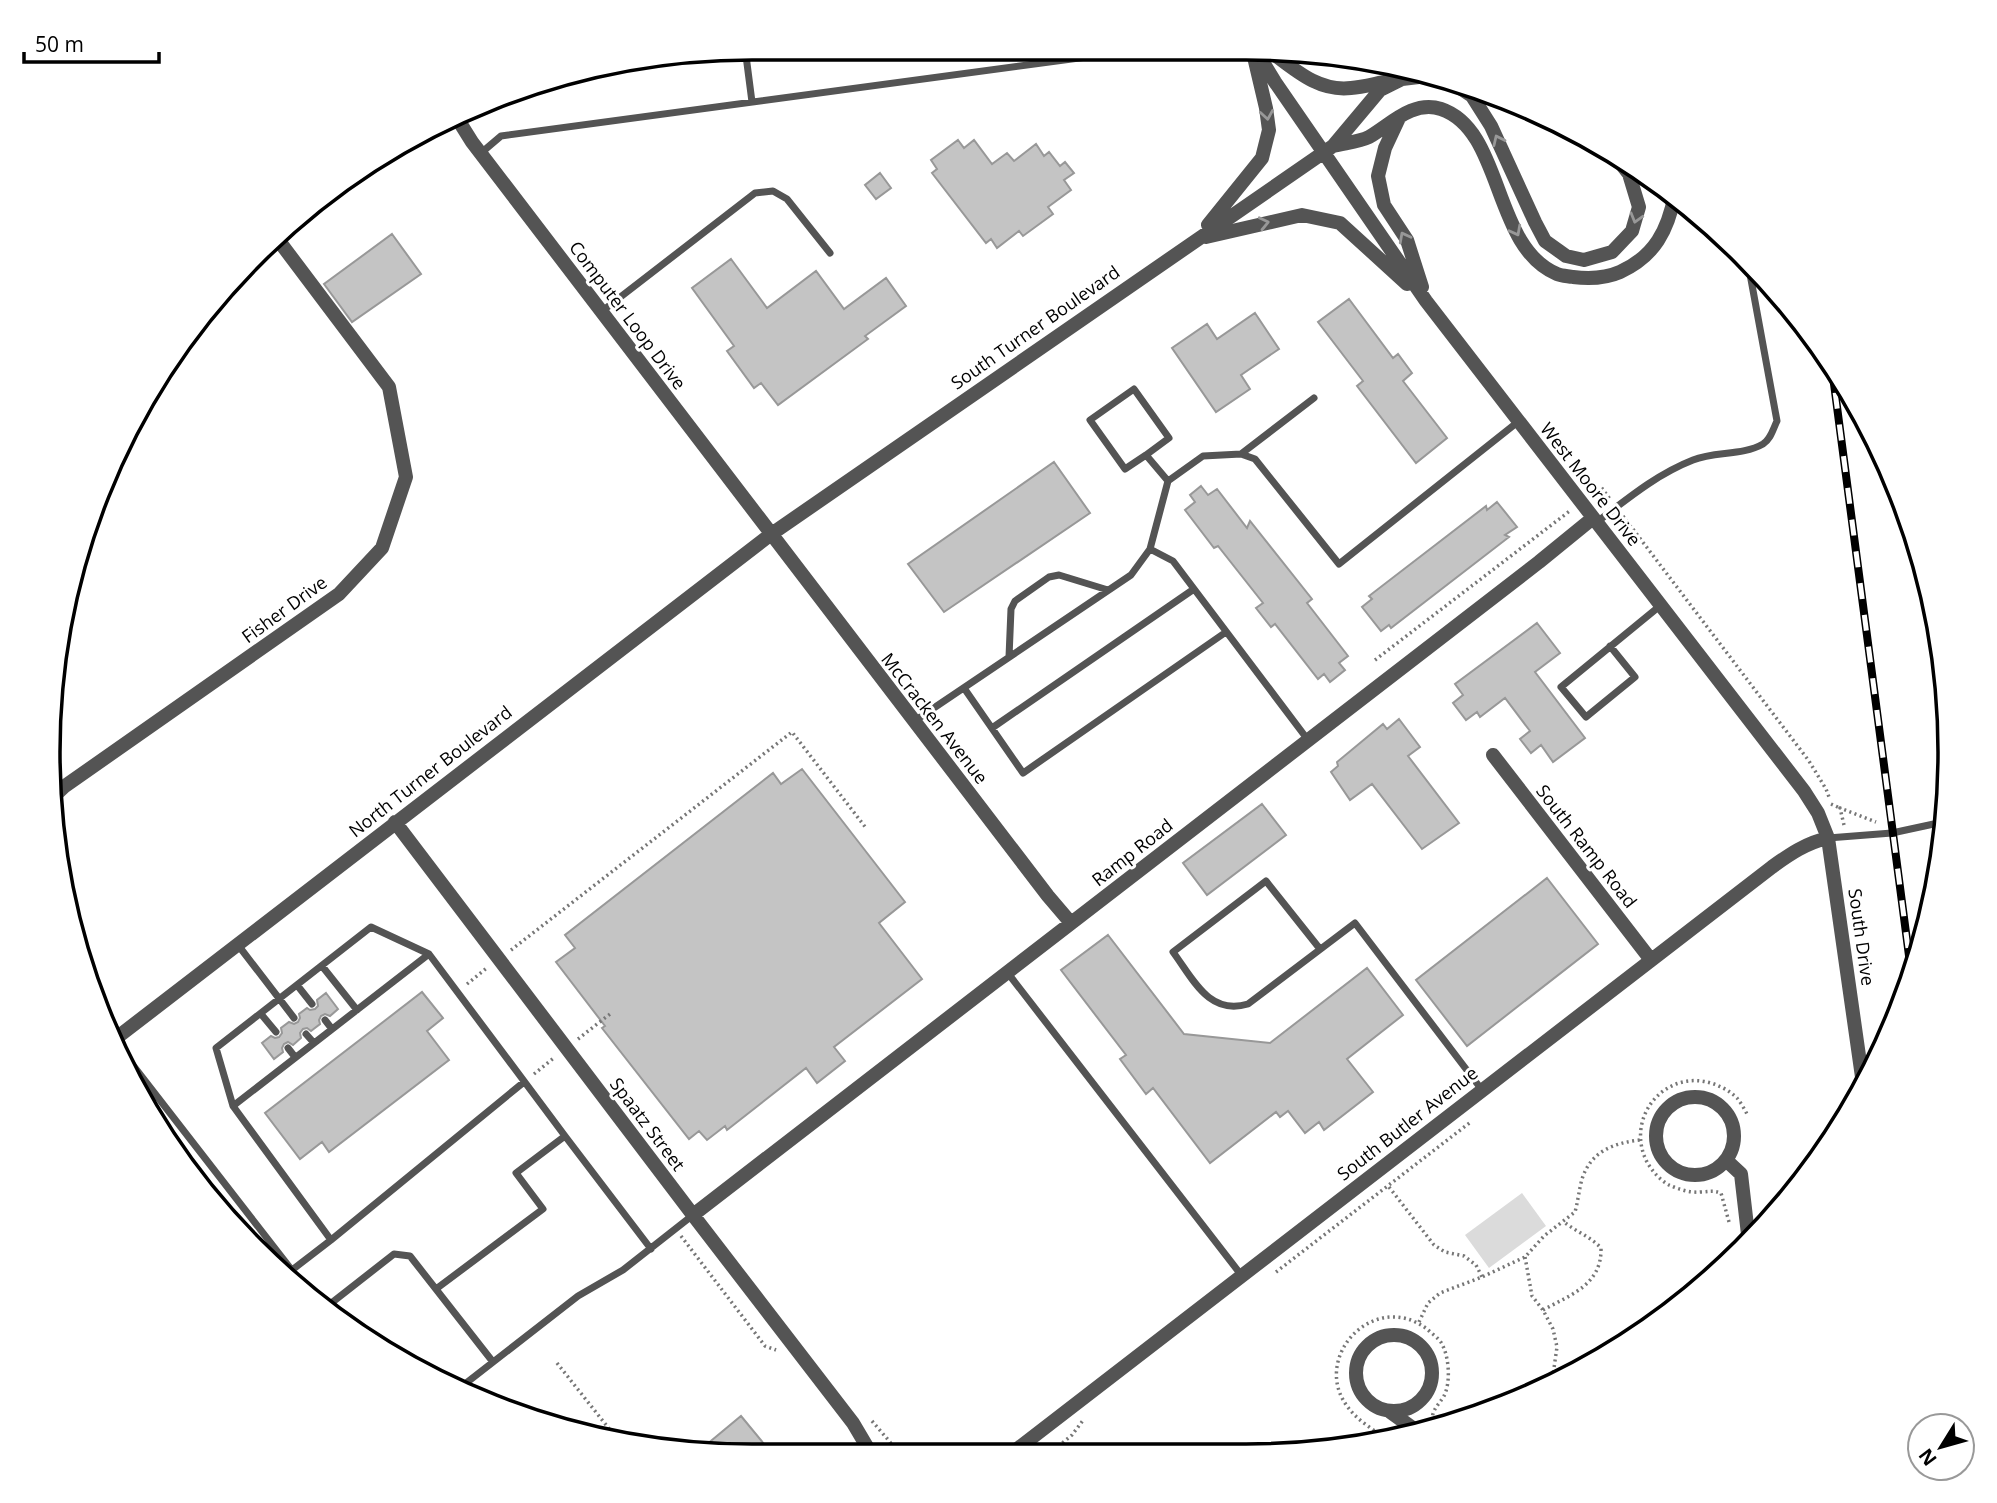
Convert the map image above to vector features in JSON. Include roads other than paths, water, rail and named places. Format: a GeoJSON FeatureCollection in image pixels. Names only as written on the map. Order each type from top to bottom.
{"type":"FeatureCollection","features":[{"type":"Feature","properties":{"kind":"street"},"geometry":{"type":"LineString","coordinates":[[1197,238],[1262,158],[1269,130],[1256,60]]}},
{"type":"Feature","properties":{"kind":"street","name":"West Moore Drive"},"geometry":{"type":"LineString","coordinates":[[1262,60],[1328,149],[1426,301],[1804,791],[1818,813],[1828,838]]}},
{"type":"Feature","properties":{"kind":"street"},"geometry":{"type":"LineString","coordinates":[[1282,61],[1305,78],[1330,88],[1350,88],[1406,79]]}},
{"type":"Feature","properties":{"kind":"street"},"geometry":{"type":"LineString","coordinates":[[1328,149],[1380,90],[1402,79]]}},
{"type":"Feature","properties":{"kind":"street"},"geometry":{"type":"LineString","coordinates":[[1473,98],[1491,126],[1545,242],[1566,256],[1584,260],[1612,252],[1632,231],[1639,206],[1630,176]]}},
{"type":"Feature","properties":{"kind":"street"},"geometry":{"type":"LineString","coordinates":[[1328,149],[1367,138],[1400,116],[1424,107],[1442,110],[1464,124],[1478,142],[1515,232],[1533,258],[1557,274],[1589,279],[1616,274],[1637,263],[1657,245],[1673,207]]}},
{"type":"Feature","properties":{"kind":"street"},"geometry":{"type":"LineString","coordinates":[[1400,116],[1385,148],[1378,176],[1384,205],[1407,240],[1426,301]]}},
{"type":"Feature","properties":{"kind":"street","name":"Computer Loop Drive"},"geometry":{"type":"LineString","coordinates":[[461,124],[770,534]]}},
{"type":"Feature","properties":{"kind":"street","name":"South Turner Boulevard"},"geometry":{"type":"LineString","coordinates":[[770,534],[1328,149]]}},
{"type":"Feature","properties":{"kind":"street"},"geometry":{"type":"LineString","coordinates":[[1197,238],[1303,215],[1340,223],[1426,301]]}},
{"type":"Feature","properties":{"kind":"street","name":"Fisher Drive"},"geometry":{"type":"LineString","coordinates":[[61,790],[339,594],[382,548],[406,477],[389,387],[281,244]]}},
{"type":"Feature","properties":{"kind":"street","name":"Ramp Road"},"geometry":{"type":"LineString","coordinates":[[693,1215],[1595,520]]}},
{"type":"Feature","properties":{"kind":"street","name":"McCracken Avenue"},"geometry":{"type":"LineString","coordinates":[[770,534],[1071,923]]}},
{"type":"Feature","properties":{"kind":"street","name":"North Turner Boulevard"},"geometry":{"type":"LineString","coordinates":[[120,1035],[770,534]]}},
{"type":"Feature","properties":{"kind":"street","name":"South Ramp Road"},"geometry":{"type":"LineString","coordinates":[[1493,755],[1651,960]]}},
{"type":"Feature","properties":{"kind":"street","name":"Spaatz Street"},"geometry":{"type":"LineString","coordinates":[[394,822],[853,1423],[865,1444]]}},
{"type":"Feature","properties":{"kind":"street","name":"South Butler Avenue"},"geometry":{"type":"LineString","coordinates":[[1024,1444],[1778,862],[1808,844],[1828,838]]}},
{"type":"Feature","properties":{"kind":"street","name":"South Drive"},"geometry":{"type":"LineString","coordinates":[[1828,838],[1861,1068]]}},
{"type":"Feature","properties":{"kind":"street"},"geometry":{"type":"LineString","coordinates":[[1690,1096],[1706,1097],[1720,1104],[1730,1116],[1735,1131],[1733,1147],[1727,1161],[1715,1171],[1700,1175],[1685,1174],[1671,1167],[1660,1156],[1656,1141],[1657,1125],[1664,1111],[1675,1101],[1690,1096]]}},
{"type":"Feature","properties":{"kind":"street"},"geometry":{"type":"LineString","coordinates":[[1727,1161],[1741,1174],[1747,1228]]}},
{"type":"Feature","properties":{"kind":"street"},"geometry":{"type":"LineString","coordinates":[[1389,1411],[1404,1410],[1417,1403],[1427,1392],[1432,1378],[1430,1363],[1424,1350],[1412,1340],[1398,1335],[1383,1336],[1370,1343],[1360,1354],[1356,1368],[1357,1383],[1364,1397],[1375,1407],[1389,1411],[1407,1424]]}},
{"type":"Feature","properties":{"kind":"lane"},"geometry":{"type":"LineString","coordinates":[[747,60],[752,103]]}},
{"type":"Feature","properties":{"kind":"lane"},"geometry":{"type":"LineString","coordinates":[[481,154],[501,136],[1065,60]]}},
{"type":"Feature","properties":{"kind":"lane"},"geometry":{"type":"LineString","coordinates":[[601,312],[755,193],[774,191],[786,199],[830,253]]}},
{"type":"Feature","properties":{"kind":"lane"},"geometry":{"type":"LineString","coordinates":[[1595,520],[1664,473],[1695,459],[1717,453],[1741,451],[1762,444],[1769,438],[1777,421],[1751,279]]}},
{"type":"Feature","properties":{"kind":"lane"},"geometry":{"type":"LineString","coordinates":[[1134,389],[1169,438],[1146,455],[1125,469],[1090,420],[1134,389]]}},
{"type":"Feature","properties":{"kind":"lane"},"geometry":{"type":"LineString","coordinates":[[1241,454],[1314,398]]}},
{"type":"Feature","properties":{"kind":"lane"},"geometry":{"type":"LineString","coordinates":[[914,722],[1130,575],[1150,549],[1168,481],[1203,456],[1241,454],[1255,459],[1339,564],[1519,421]]}},
{"type":"Feature","properties":{"kind":"lane"},"geometry":{"type":"LineString","coordinates":[[1146,455],[1168,481]]}},
{"type":"Feature","properties":{"kind":"lane"},"geometry":{"type":"LineString","coordinates":[[1150,549],[1173,562],[1308,740]]}},
{"type":"Feature","properties":{"kind":"lane"},"geometry":{"type":"LineString","coordinates":[[1009,657],[1011,609],[1015,601],[1049,577],[1059,575],[1108,590]]}},
{"type":"Feature","properties":{"kind":"lane"},"geometry":{"type":"LineString","coordinates":[[992,728],[1194,589]]}},
{"type":"Feature","properties":{"kind":"lane"},"geometry":{"type":"LineString","coordinates":[[1610,646],[1635,677],[1586,717],[1561,687],[1610,646],[1661,605]]}},
{"type":"Feature","properties":{"kind":"lane"},"geometry":{"type":"LineString","coordinates":[[964,688],[1023,773],[1226,632]]}},
{"type":"Feature","properties":{"kind":"lane"},"geometry":{"type":"LineString","coordinates":[[1828,838],[1892,833],[1934,824]]}},
{"type":"Feature","properties":{"kind":"lane"},"geometry":{"type":"LineString","coordinates":[[1320,949],[1266,881],[1173,952],[1209,998],[1222,1005],[1237,1007],[1248,1004],[1355,923],[1482,1090]]}},
{"type":"Feature","properties":{"kind":"lane"},"geometry":{"type":"LineString","coordinates":[[331,1240],[233,1106],[216,1048],[370,928],[429,954],[651,1249]]}},
{"type":"Feature","properties":{"kind":"lane"},"geometry":{"type":"LineString","coordinates":[[237,945],[294,1018]]}},
{"type":"Feature","properties":{"kind":"lane"},"geometry":{"type":"LineString","coordinates":[[233,1106],[429,954]]}},
{"type":"Feature","properties":{"kind":"lane"},"geometry":{"type":"LineString","coordinates":[[322,966],[357,1010]]}},
{"type":"Feature","properties":{"kind":"lane"},"geometry":{"type":"LineString","coordinates":[[1007,972],[1242,1276]]}},
{"type":"Feature","properties":{"kind":"lane"},"geometry":{"type":"LineString","coordinates":[[297,985],[312,1004]]}},
{"type":"Feature","properties":{"kind":"lane"},"geometry":{"type":"LineString","coordinates":[[261,1014],[276,1032]]}},
{"type":"Feature","properties":{"kind":"lane"},"geometry":{"type":"LineString","coordinates":[[324,1020],[332,1029]]}},
{"type":"Feature","properties":{"kind":"lane"},"geometry":{"type":"LineString","coordinates":[[306,1034],[314,1043]]}},
{"type":"Feature","properties":{"kind":"lane"},"geometry":{"type":"LineString","coordinates":[[288,1048],[295,1057]]}},
{"type":"Feature","properties":{"kind":"lane"},"geometry":{"type":"LineString","coordinates":[[139,1073],[290,1267]]}},
{"type":"Feature","properties":{"kind":"lane"},"geometry":{"type":"LineString","coordinates":[[292,1270],[524,1082]]}},
{"type":"Feature","properties":{"kind":"lane"},"geometry":{"type":"LineString","coordinates":[[436,1289],[543,1209],[516,1173],[565,1136]]}},
{"type":"Feature","properties":{"kind":"lane"},"geometry":{"type":"LineString","coordinates":[[467,1382],[578,1296],[623,1270],[693,1215]]}},
{"type":"Feature","properties":{"kind":"lane"},"geometry":{"type":"LineString","coordinates":[[332,1302],[394,1254],[410,1256],[493,1362]]}},
{"type":"Feature","properties":{"kind":"railway"},"geometry":{"type":"LineString","coordinates":[[1835,389],[1908,950]]}}]}
